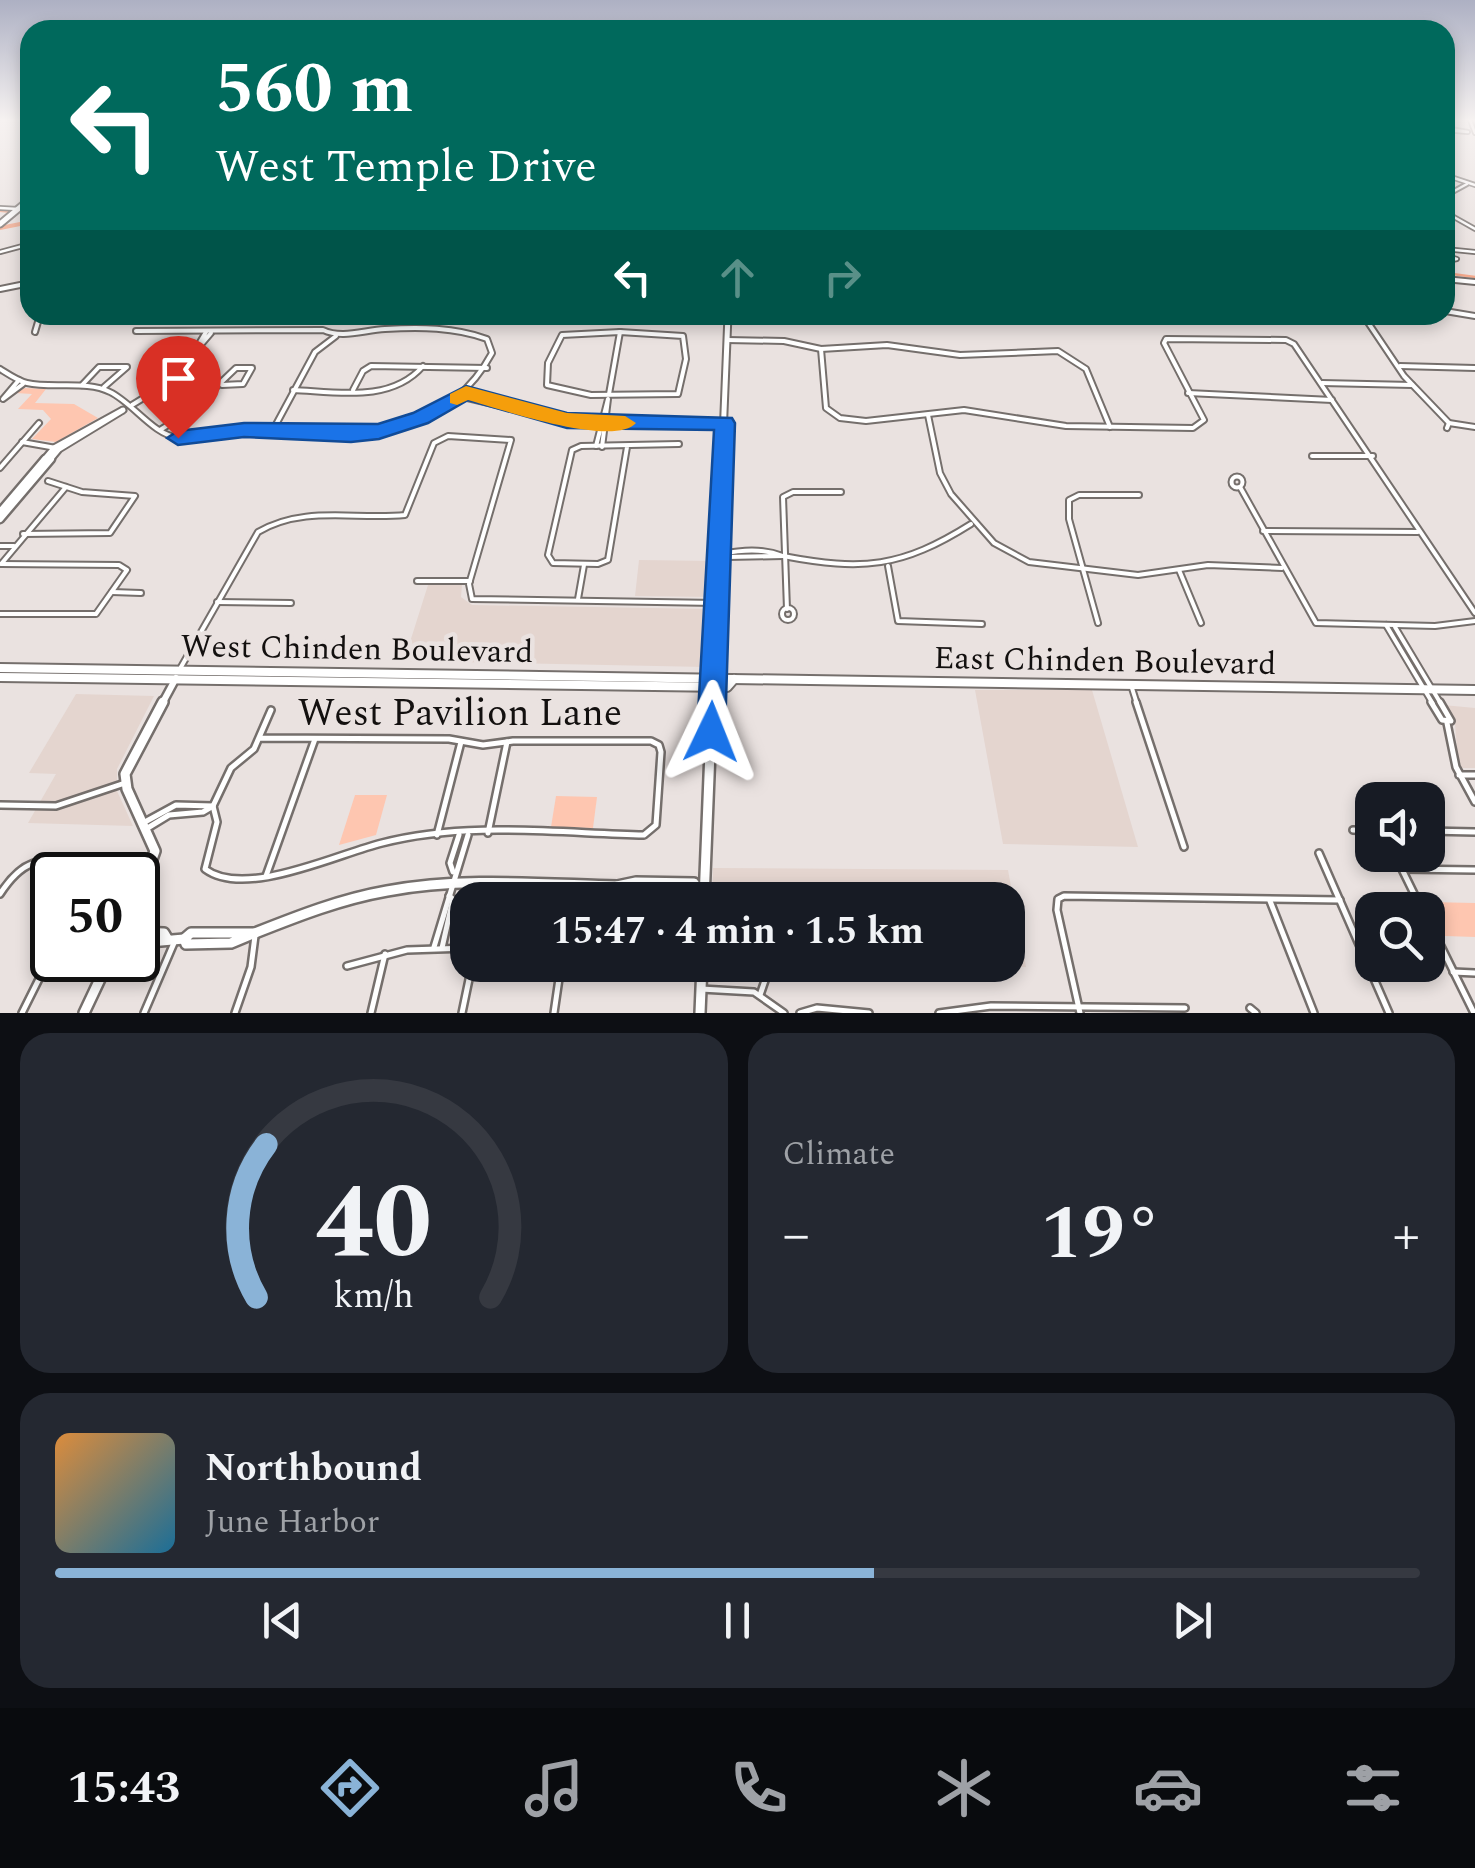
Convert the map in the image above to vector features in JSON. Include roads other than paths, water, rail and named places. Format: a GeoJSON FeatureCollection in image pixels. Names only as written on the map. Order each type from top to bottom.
{"type":"FeatureCollection","features":[{"type":"Feature","properties":{"kind":"main road"},"geometry":{"type":"LineString","coordinates":[[0,224],[20,208]]}},
{"type":"Feature","properties":{"kind":"main road","name":"West Chinden Boulevard"},"geometry":{"type":"LineString","coordinates":[[0,668],[177,676]]}},
{"type":"Feature","properties":{"kind":"main road","name":"West Chinden Boulevard"},"geometry":{"type":"LineString","coordinates":[[0,677],[713,682]]}},
{"type":"Feature","properties":{"kind":"main road","name":"East Chinden Boulevard"},"geometry":{"type":"LineString","coordinates":[[713,682],[728,688],[734,679],[1475,690]]}},
{"type":"Feature","properties":{"kind":"street"},"geometry":{"type":"LineString","coordinates":[[1455,178],[1475,184]]}},
{"type":"Feature","properties":{"kind":"street"},"geometry":{"type":"LineString","coordinates":[[1455,190],[1469,182]]}},
{"type":"Feature","properties":{"kind":"street"},"geometry":{"type":"LineString","coordinates":[[0,208],[20,208]]}},
{"type":"Feature","properties":{"kind":"street"},"geometry":{"type":"LineString","coordinates":[[34,332],[36,325]]}},
{"type":"Feature","properties":{"kind":"street"},"geometry":{"type":"LineString","coordinates":[[700,882],[723,554],[721,423],[728,325]]}},
{"type":"Feature","properties":{"kind":"street"},"geometry":{"type":"LineString","coordinates":[[1370,325],[1397,366],[1448,426],[1475,426]]}},
{"type":"Feature","properties":{"kind":"street"},"geometry":{"type":"LineString","coordinates":[[136,331],[323,330],[336,336]]}},
{"type":"Feature","properties":{"kind":"street"},"geometry":{"type":"LineString","coordinates":[[0,369],[22,382],[102,388],[160,430],[178,438],[274,430],[351,434],[379,432],[420,418],[463,395],[487,368],[493,347],[475,333],[359,331],[336,336],[320,347],[274,430]]}},
{"type":"Feature","properties":{"kind":"street"},"geometry":{"type":"LineString","coordinates":[[0,512],[56,448],[168,382],[209,332]]}},
{"type":"Feature","properties":{"kind":"street"},"geometry":{"type":"LineString","coordinates":[[599,446],[620,332]]}},
{"type":"Feature","properties":{"kind":"street"},"geometry":{"type":"LineString","coordinates":[[620,332],[683,336],[686,359],[677,394],[608,397],[547,385],[552,351],[564,334],[620,332]]}},
{"type":"Feature","properties":{"kind":"street"},"geometry":{"type":"LineString","coordinates":[[727,340],[784,340],[821,349],[874,344],[948,354],[1045,350],[1066,354],[1086,369],[1110,427]]}},
{"type":"Feature","properties":{"kind":"street"},"geometry":{"type":"LineString","coordinates":[[821,349],[826,408],[840,418],[866,421],[976,411],[1058,425],[1200,426],[1204,420],[1165,340],[1288,341],[1373,456],[1418,532],[1475,613]]}},
{"type":"Feature","properties":{"kind":"street"},"geometry":{"type":"LineString","coordinates":[[293,390],[394,386],[418,375],[423,366]]}},
{"type":"Feature","properties":{"kind":"street"},"geometry":{"type":"LineString","coordinates":[[1397,366],[1475,368]]}},
{"type":"Feature","properties":{"kind":"street"},"geometry":{"type":"LineString","coordinates":[[82,385],[99,367],[127,367],[102,388]]}},
{"type":"Feature","properties":{"kind":"street"},"geometry":{"type":"LineString","coordinates":[[354,390],[368,367],[487,368]]}},
{"type":"Feature","properties":{"kind":"street"},"geometry":{"type":"LineString","coordinates":[[160,430],[192,410],[236,368],[252,368],[243,384],[222,384]]}},
{"type":"Feature","properties":{"kind":"street"},"geometry":{"type":"LineString","coordinates":[[1,400],[22,382]]}},
{"type":"Feature","properties":{"kind":"street"},"geometry":{"type":"LineString","coordinates":[[1320,383],[1412,385]]}},
{"type":"Feature","properties":{"kind":"street"},"geometry":{"type":"LineString","coordinates":[[1188,393],[1332,400]]}},
{"type":"Feature","properties":{"kind":"street"},"geometry":{"type":"LineString","coordinates":[[463,395],[567,420],[721,423]]}},
{"type":"Feature","properties":{"kind":"street"},"geometry":{"type":"LineString","coordinates":[[928,414],[944,484],[973,523],[994,543],[1028,562],[1138,575],[1208,565],[1282,568]]}},
{"type":"Feature","properties":{"kind":"street"},"geometry":{"type":"LineString","coordinates":[[0,468],[39,424]]}},
{"type":"Feature","properties":{"kind":"street"},"geometry":{"type":"LineString","coordinates":[[154,852],[153,842],[126,783],[135,751],[249,542],[276,520],[299,515],[405,515],[439,438],[510,438],[470,582],[469,594],[474,599],[717,603]]}},
{"type":"Feature","properties":{"kind":"street"},"geometry":{"type":"LineString","coordinates":[[22,442],[56,448]]}},
{"type":"Feature","properties":{"kind":"street"},"geometry":{"type":"LineString","coordinates":[[627,447],[610,557],[606,562],[584,564],[550,561],[570,452],[599,446],[678,444]]}},
{"type":"Feature","properties":{"kind":"street"},"geometry":{"type":"LineString","coordinates":[[0,519],[56,448]]}},
{"type":"Feature","properties":{"kind":"street"},"geometry":{"type":"LineString","coordinates":[[1312,456],[1373,456]]}},
{"type":"Feature","properties":{"kind":"street"},"geometry":{"type":"LineString","coordinates":[[23,534],[110,533],[135,496],[48,481]]}},
{"type":"Feature","properties":{"kind":"street"},"geometry":{"type":"LineString","coordinates":[[1,564],[66,487]]}},
{"type":"Feature","properties":{"kind":"street"},"geometry":{"type":"LineString","coordinates":[[1240,487],[1282,568],[1316,622],[1394,625],[1475,620]]}},
{"type":"Feature","properties":{"kind":"street"},"geometry":{"type":"LineString","coordinates":[[787,609],[785,494],[841,492]]}},
{"type":"Feature","properties":{"kind":"street"},"geometry":{"type":"LineString","coordinates":[[1098,622],[1067,509],[1070,498],[1139,495]]}},
{"type":"Feature","properties":{"kind":"street"},"geometry":{"type":"LineString","coordinates":[[723,554],[784,556],[846,568],[888,566],[912,560],[973,523]]}},
{"type":"Feature","properties":{"kind":"street"},"geometry":{"type":"LineString","coordinates":[[1263,531],[1418,532]]}},
{"type":"Feature","properties":{"kind":"street"},"geometry":{"type":"LineString","coordinates":[[0,549],[12,549]]}},
{"type":"Feature","properties":{"kind":"street"},"geometry":{"type":"LineString","coordinates":[[0,614],[96,614],[126,567],[1,564]]}},
{"type":"Feature","properties":{"kind":"street"},"geometry":{"type":"LineString","coordinates":[[578,601],[584,564]]}},
{"type":"Feature","properties":{"kind":"street"},"geometry":{"type":"LineString","coordinates":[[888,566],[898,621],[982,624]]}},
{"type":"Feature","properties":{"kind":"street"},"geometry":{"type":"LineString","coordinates":[[1179,570],[1201,622]]}},
{"type":"Feature","properties":{"kind":"street"},"geometry":{"type":"LineString","coordinates":[[417,581],[470,582]]}},
{"type":"Feature","properties":{"kind":"street"},"geometry":{"type":"LineString","coordinates":[[112,592],[141,592]]}},
{"type":"Feature","properties":{"kind":"street"},"geometry":{"type":"LineString","coordinates":[[217,602],[291,603]]}},
{"type":"Feature","properties":{"kind":"street"},"geometry":{"type":"LineString","coordinates":[[1386,625],[1442,720],[1447,722]]}},
{"type":"Feature","properties":{"kind":"street"},"geometry":{"type":"LineString","coordinates":[[1394,625],[1436,690],[1450,721],[1447,722],[1459,774],[1475,802]]}},
{"type":"Feature","properties":{"kind":"street"},"geometry":{"type":"LineString","coordinates":[[1130,685],[1184,847]]}},
{"type":"Feature","properties":{"kind":"street"},"geometry":{"type":"LineString","coordinates":[[144,826],[168,815],[203,812],[213,806],[230,768],[254,749],[271,710]]}},
{"type":"Feature","properties":{"kind":"street","name":"West Pavilion Lane"},"geometry":{"type":"LineString","coordinates":[[259,738],[651,741],[659,745],[653,831]]}},
{"type":"Feature","properties":{"kind":"street"},"geometry":{"type":"LineString","coordinates":[[265,878],[315,739]]}},
{"type":"Feature","properties":{"kind":"street"},"geometry":{"type":"LineString","coordinates":[[436,835],[460,742]]}},
{"type":"Feature","properties":{"kind":"street"},"geometry":{"type":"LineString","coordinates":[[488,833],[507,742]]}},
{"type":"Feature","properties":{"kind":"street"},"geometry":{"type":"LineString","coordinates":[[1459,774],[1475,775]]}},
{"type":"Feature","properties":{"kind":"street"},"geometry":{"type":"LineString","coordinates":[[0,806],[56,806],[126,783]]}},
{"type":"Feature","properties":{"kind":"street"},"geometry":{"type":"LineString","coordinates":[[213,806],[218,824],[204,856],[205,869],[228,881],[265,878],[364,847],[436,835],[644,835],[653,831]]}},
{"type":"Feature","properties":{"kind":"street"},"geometry":{"type":"LineString","coordinates":[[1445,832],[1475,832]]}},
{"type":"Feature","properties":{"kind":"street"},"geometry":{"type":"LineString","coordinates":[[453,879],[450,863],[459,835]]}},
{"type":"Feature","properties":{"kind":"street"},"geometry":{"type":"LineString","coordinates":[[438,948],[452,899],[449,896],[453,879],[463,863],[468,835]]}},
{"type":"Feature","properties":{"kind":"street"},"geometry":{"type":"LineString","coordinates":[[1319,853],[1390,1013]]}},
{"type":"Feature","properties":{"kind":"street"},"geometry":{"type":"LineString","coordinates":[[0,894],[20,865],[30,861]]}},
{"type":"Feature","properties":{"kind":"street"},"geometry":{"type":"LineString","coordinates":[[1445,870],[1475,870]]}},
{"type":"Feature","properties":{"kind":"street"},"geometry":{"type":"LineString","coordinates":[[160,933],[186,944],[228,944],[362,896],[453,879],[523,882]]}},
{"type":"Feature","properties":{"kind":"street"},"geometry":{"type":"LineString","coordinates":[[1080,1009],[1057,910],[1058,899],[1064,896],[1340,900]]}},
{"type":"Feature","properties":{"kind":"street"},"geometry":{"type":"LineString","coordinates":[[1269,899],[1314,1013]]}},
{"type":"Feature","properties":{"kind":"street"},"geometry":{"type":"LineString","coordinates":[[235,1013],[251,967],[255,933]]}},
{"type":"Feature","properties":{"kind":"street"},"geometry":{"type":"LineString","coordinates":[[160,944],[175,939]]}},
{"type":"Feature","properties":{"kind":"street"},"geometry":{"type":"LineString","coordinates":[[144,1013],[175,939]]}},
{"type":"Feature","properties":{"kind":"street"},"geometry":{"type":"LineString","coordinates":[[347,966],[385,954],[450,948]]}},
{"type":"Feature","properties":{"kind":"street"},"geometry":{"type":"LineString","coordinates":[[371,1013],[385,954]]}},
{"type":"Feature","properties":{"kind":"street"},"geometry":{"type":"LineString","coordinates":[[1445,955],[1474,1013]]}},
{"type":"Feature","properties":{"kind":"street"},"geometry":{"type":"LineString","coordinates":[[1453,972],[1475,972]]}},
{"type":"Feature","properties":{"kind":"street"},"geometry":{"type":"LineString","coordinates":[[22,1013],[37,982]]}},
{"type":"Feature","properties":{"kind":"street"},"geometry":{"type":"LineString","coordinates":[[84,1013],[99,982]]}},
{"type":"Feature","properties":{"kind":"street"},"geometry":{"type":"LineString","coordinates":[[462,1013],[468,982]]}},
{"type":"Feature","properties":{"kind":"street"},"geometry":{"type":"LineString","coordinates":[[554,1013],[559,982]]}},
{"type":"Feature","properties":{"kind":"street"},"geometry":{"type":"LineString","coordinates":[[700,1013],[701,982]]}},
{"type":"Feature","properties":{"kind":"street"},"geometry":{"type":"LineString","coordinates":[[760,995],[764,982]]}},
{"type":"Feature","properties":{"kind":"street"},"geometry":{"type":"LineString","coordinates":[[701,989],[760,995],[784,1013]]}},
{"type":"Feature","properties":{"kind":"street"},"geometry":{"type":"LineString","coordinates":[[800,1013],[817,1008],[870,1013]]}},
{"type":"Feature","properties":{"kind":"street"},"geometry":{"type":"LineString","coordinates":[[938,1013],[1185,1008]]}},
{"type":"Feature","properties":{"kind":"waterway"},"geometry":{"type":"LineString","coordinates":[[0,210],[9,211]]}},
{"type":"Feature","properties":{"kind":"waterway"},"geometry":{"type":"LineString","coordinates":[[0,228],[20,224]]}},
{"type":"Feature","properties":{"kind":"waterway"},"geometry":{"type":"LineString","coordinates":[[1455,274],[1475,277]]}}]}
